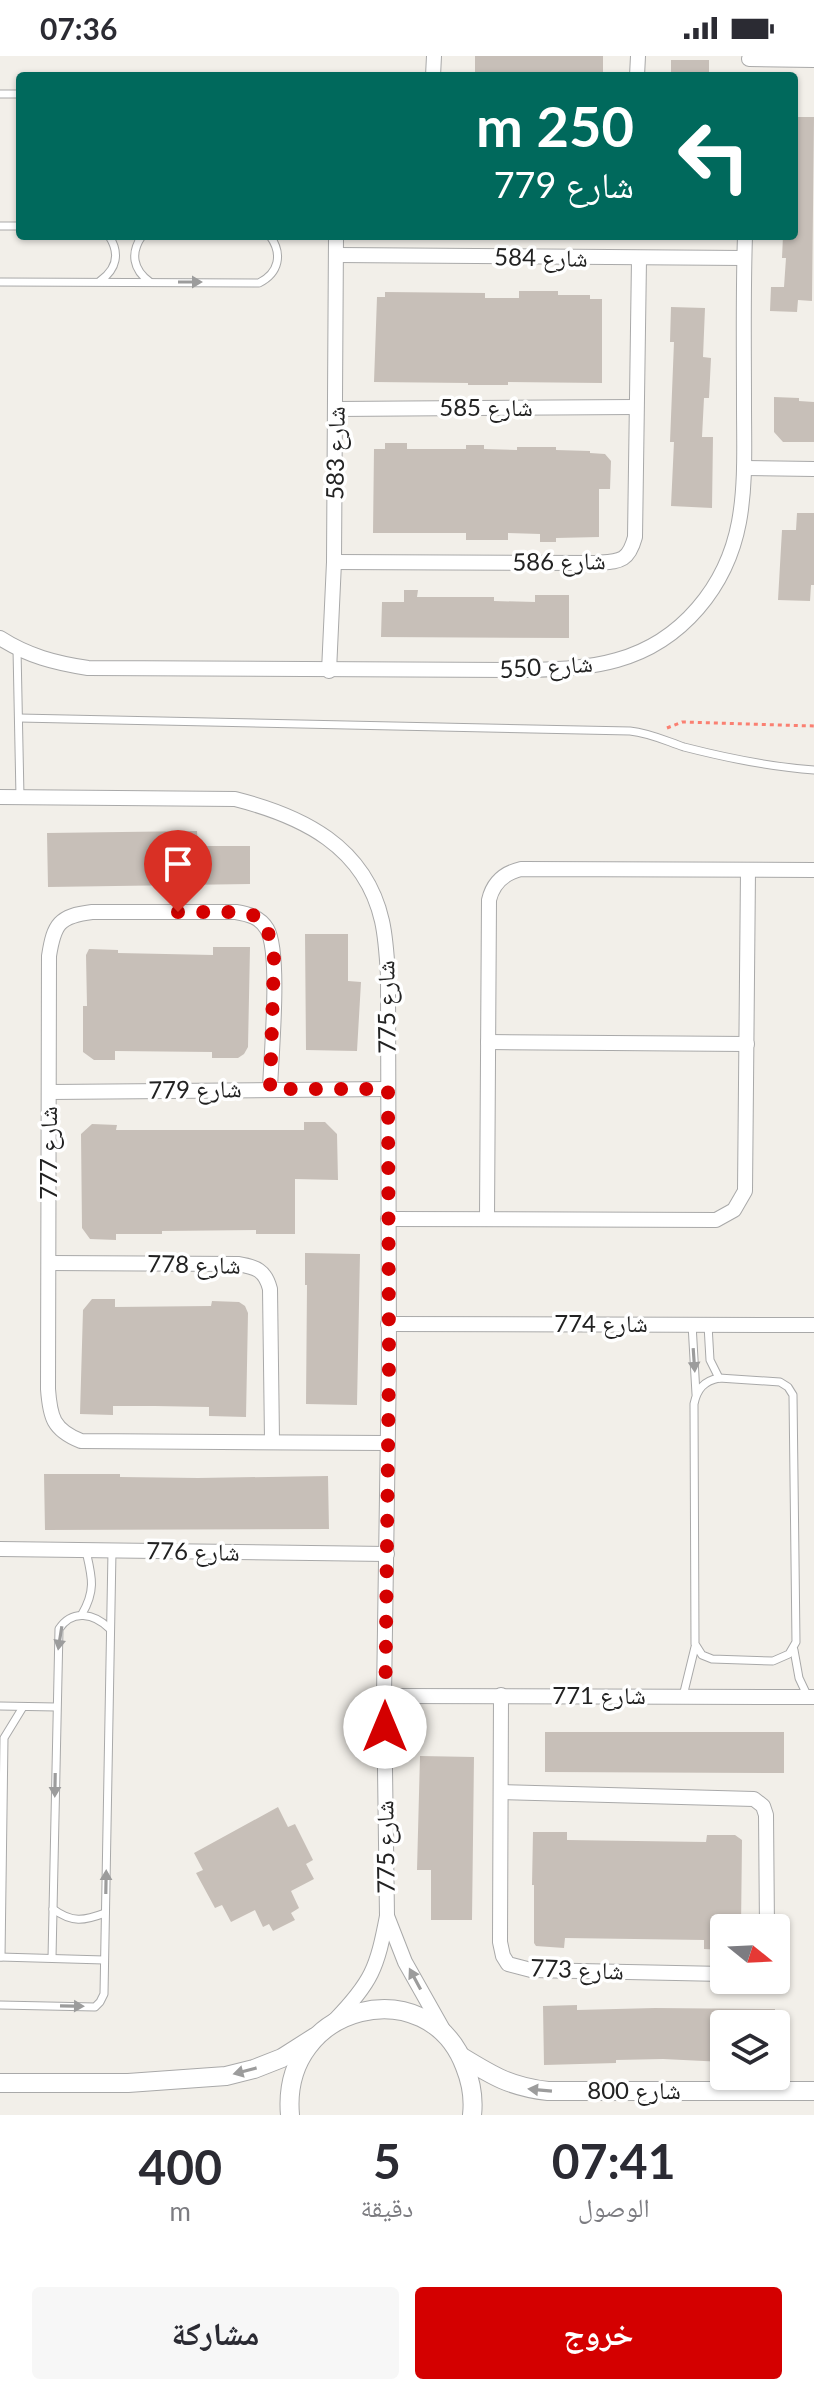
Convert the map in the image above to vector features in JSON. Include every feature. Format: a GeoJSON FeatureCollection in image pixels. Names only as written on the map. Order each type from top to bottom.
{"type":"FeatureCollection","features":[{"type":"Feature","properties":{"kind":"street"},"geometry":{"type":"LineString","coordinates":[[749,57],[814,60]]}},
{"type":"Feature","properties":{"kind":"street","name":"شارع 583"},"geometry":{"type":"LineString","coordinates":[[329,671],[334,562],[336,240]]}},
{"type":"Feature","properties":{"kind":"street","name":"شارع 550"},"geometry":{"type":"LineString","coordinates":[[0,638],[17,649],[58,664],[88,668],[329,671],[564,669],[619,660],[646,649],[693,616],[723,573],[739,522],[744,468],[745,240]]}},
{"type":"Feature","properties":{"kind":"street","name":"شارع 584"},"geometry":{"type":"LineString","coordinates":[[337,255],[744,258]]}},
{"type":"Feature","properties":{"kind":"street","name":"شارع 586"},"geometry":{"type":"LineString","coordinates":[[334,562],[595,563],[618,561],[627,556],[635,537],[639,259]]}},
{"type":"Feature","properties":{"kind":"street","name":"شارع 585"},"geometry":{"type":"LineString","coordinates":[[336,409],[636,407]]}},
{"type":"Feature","properties":{"kind":"street"},"geometry":{"type":"LineString","coordinates":[[744,468],[814,469]]}},
{"type":"Feature","properties":{"kind":"street","name":"شارع 775"},"geometry":{"type":"LineString","coordinates":[[0,797],[235,799],[267,807],[325,835],[346,853],[373,895],[381,919],[388,976],[384,1696],[387,1916],[372,1974],[362,1992],[331,2024]]}},
{"type":"Feature","properties":{"kind":"street"},"geometry":{"type":"LineString","coordinates":[[487,1219],[489,900],[494,886],[506,874],[521,869],[814,870]]}},
{"type":"Feature","properties":{"kind":"street"},"geometry":{"type":"LineString","coordinates":[[388,1219],[716,1220],[739,1204],[745,1191],[748,870]]}},
{"type":"Feature","properties":{"kind":"street","name":"شارع 777"},"geometry":{"type":"LineString","coordinates":[[270,1089],[274,959],[267,927],[253,915],[236,912],[92,912],[72,915],[59,923],[52,936],[49,956],[49,1403],[55,1425],[65,1435],[81,1441],[386,1443]]}},
{"type":"Feature","properties":{"kind":"street"},"geometry":{"type":"LineString","coordinates":[[488,1042],[747,1044]]}},
{"type":"Feature","properties":{"kind":"street","name":"شارع 779"},"geometry":{"type":"LineString","coordinates":[[50,1092],[388,1089]]}},
{"type":"Feature","properties":{"kind":"street","name":"شارع 778"},"geometry":{"type":"LineString","coordinates":[[49,1263],[238,1264],[254,1266],[263,1272],[270,1289],[272,1440]]}},
{"type":"Feature","properties":{"kind":"street","name":"شارع 774"},"geometry":{"type":"LineString","coordinates":[[388,1324],[814,1325]]}},
{"type":"Feature","properties":{"kind":"street","name":"شارع 776"},"geometry":{"type":"LineString","coordinates":[[0,1549],[387,1554]]}},
{"type":"Feature","properties":{"kind":"street","name":"شارع 773"},"geometry":{"type":"LineString","coordinates":[[501,1695],[500,1942],[508,1964],[531,1970],[710,1974]]}},
{"type":"Feature","properties":{"kind":"street","name":"شارع 771"},"geometry":{"type":"LineString","coordinates":[[384,1696],[811,1697]]}},
{"type":"Feature","properties":{"kind":"street"},"geometry":{"type":"LineString","coordinates":[[502,1792],[754,1799],[763,1806],[766,1815],[767,1914]]}},
{"type":"Feature","properties":{"kind":"street","name":"شارع 775"},"geometry":{"type":"LineString","coordinates":[[387,1916],[405,1962],[449,2039]]}},
{"type":"Feature","properties":{"kind":"street"},"geometry":{"type":"LineString","coordinates":[[0,2083],[128,2083],[226,2076],[282,2058],[351,2014],[393,2010],[414,2015],[433,2025],[449,2039],[462,2057],[471,2083],[472,2115]]}},
{"type":"Feature","properties":{"kind":"street"},"geometry":{"type":"LineString","coordinates":[[290,2115],[292,2077],[301,2056],[315,2037]]}},
{"type":"Feature","properties":{"kind":"street","name":"شارع 800"},"geometry":{"type":"LineString","coordinates":[[462,2057],[494,2076],[523,2088],[548,2091],[814,2091]]}},
{"type":"Feature","properties":{"kind":"lane"},"geometry":{"type":"LineString","coordinates":[[98,282],[115,265],[116,249],[111,240]]}},
{"type":"Feature","properties":{"kind":"lane"},"geometry":{"type":"LineString","coordinates":[[139,240],[135,247],[134,261],[140,274],[151,282]]}},
{"type":"Feature","properties":{"kind":"lane"},"geometry":{"type":"LineString","coordinates":[[0,282],[259,283],[271,275],[277,263],[277,248],[272,240]]}},
{"type":"Feature","properties":{"kind":"lane"},"geometry":{"type":"LineString","coordinates":[[17,649],[20,797]]}},
{"type":"Feature","properties":{"kind":"lane"},"geometry":{"type":"LineString","coordinates":[[19,718],[630,731],[750,762],[814,770]]}},
{"type":"Feature","properties":{"kind":"lane"},"geometry":{"type":"LineString","coordinates":[[683,1696],[695,1644],[696,1395],[692,1324]]}},
{"type":"Feature","properties":{"kind":"lane"},"geometry":{"type":"LineString","coordinates":[[708,1325],[710,1360],[719,1378]]}},
{"type":"Feature","properties":{"kind":"lane"},"geometry":{"type":"LineString","coordinates":[[696,1395],[706,1382],[719,1378],[780,1382],[793,1395],[794,1649],[799,1678],[811,1697]]}},
{"type":"Feature","properties":{"kind":"lane"},"geometry":{"type":"LineString","coordinates":[[82,1614],[91,1594],[92,1583],[86,1551]]}},
{"type":"Feature","properties":{"kind":"lane"},"geometry":{"type":"LineString","coordinates":[[0,2005],[95,2007],[104,1994],[112,1551]]}},
{"type":"Feature","properties":{"kind":"lane"},"geometry":{"type":"LineString","coordinates":[[52,1958],[59,1629],[64,1621],[82,1614],[103,1622],[110,1629]]}},
{"type":"Feature","properties":{"kind":"lane"},"geometry":{"type":"LineString","coordinates":[[695,1644],[702,1655],[712,1659],[773,1661],[785,1658],[794,1649]]}},
{"type":"Feature","properties":{"kind":"lane"},"geometry":{"type":"LineString","coordinates":[[0,1706],[56,1707]]}},
{"type":"Feature","properties":{"kind":"lane"},"geometry":{"type":"LineString","coordinates":[[23,1707],[2,1735],[0,1957],[104,1960]]}},
{"type":"Feature","properties":{"kind":"lane"},"geometry":{"type":"LineString","coordinates":[[53,1909],[64,1917],[83,1921],[105,1913]]}},
{"type":"Feature","properties":{"kind":"path"},"geometry":{"type":"LineString","coordinates":[[657,736],[682,722],[814,726]]}},
{"type":"Feature","properties":{"kind":"building"},"geometry":{"type":"Polygon","coordinates":[[[475,56],[603,56],[603,72],[475,72],[475,56]]]}},
{"type":"Feature","properties":{"kind":"building"},"geometry":{"type":"Polygon","coordinates":[[[671,60],[709,60],[709,72],[671,72],[671,60]]]}},
{"type":"Feature","properties":{"kind":"building"},"geometry":{"type":"Polygon","coordinates":[[[798,117],[814,117],[812,301],[798,300],[797,312],[770,311],[771,287],[784,287],[786,258],[782,258],[783,240],[798,240],[798,117]]]}},
{"type":"Feature","properties":{"kind":"building"},"geometry":{"type":"Polygon","coordinates":[[[519,291],[558,291],[558,295],[590,295],[590,299],[602,299],[602,383],[508,382],[508,385],[468,385],[374,382],[377,297],[385,297],[385,292],[485,293],[485,298],[519,298],[519,291]]]}},
{"type":"Feature","properties":{"kind":"building"},"geometry":{"type":"Polygon","coordinates":[[[671,307],[705,308],[703,357],[711,358],[709,398],[704,398],[702,437],[713,437],[712,508],[671,506],[674,342],[670,342],[671,307]]]}},
{"type":"Feature","properties":{"kind":"building"},"geometry":{"type":"Polygon","coordinates":[[[774,397],[814,402],[814,442],[783,442],[774,432],[774,397]]]}},
{"type":"Feature","properties":{"kind":"building"},"geometry":{"type":"Polygon","coordinates":[[[385,443],[407,443],[407,449],[466,449],[466,445],[484,445],[484,449],[556,447],[556,450],[605,454],[611,461],[610,489],[599,489],[599,537],[556,538],[556,542],[540,542],[540,534],[508,533],[508,540],[466,540],[466,533],[373,533],[374,449],[385,449],[385,443]]]}},
{"type":"Feature","properties":{"kind":"building"},"geometry":{"type":"Polygon","coordinates":[[[797,513],[814,513],[814,585],[811,585],[810,601],[778,600],[782,530],[796,530],[797,513]]]}},
{"type":"Feature","properties":{"kind":"building"},"geometry":{"type":"Polygon","coordinates":[[[404,590],[418,590],[417,597],[494,597],[494,601],[535,602],[535,595],[569,595],[569,638],[381,637],[382,602],[404,602],[404,590]]]}},
{"type":"Feature","properties":{"kind":"building"},"geometry":{"type":"Polygon","coordinates":[[[197,831],[198,846],[250,846],[250,884],[48,887],[47,833],[197,831]]]}},
{"type":"Feature","properties":{"kind":"building"},"geometry":{"type":"Polygon","coordinates":[[[305,934],[348,934],[348,981],[361,982],[357,1051],[306,1050],[305,934]]]}},
{"type":"Feature","properties":{"kind":"building"},"geometry":{"type":"Polygon","coordinates":[[[213,947],[250,947],[248,1047],[244,1054],[238,1058],[212,1058],[212,1052],[115,1051],[115,1060],[94,1060],[83,1052],[83,1006],[87,1006],[86,955],[89,949],[118,950],[118,953],[213,955],[213,947]]]}},
{"type":"Feature","properties":{"kind":"building"},"geometry":{"type":"Polygon","coordinates":[[[304,1122],[325,1122],[337,1134],[338,1180],[295,1179],[295,1234],[256,1234],[256,1230],[162,1231],[162,1234],[116,1234],[116,1240],[90,1239],[82,1228],[81,1134],[92,1124],[117,1125],[116,1130],[304,1130],[304,1122]]]}},
{"type":"Feature","properties":{"kind":"building"},"geometry":{"type":"Polygon","coordinates":[[[305,1253],[360,1254],[357,1405],[306,1404],[305,1253]]]}},
{"type":"Feature","properties":{"kind":"building"},"geometry":{"type":"Polygon","coordinates":[[[92,1299],[115,1299],[115,1307],[211,1306],[212,1301],[239,1302],[245,1306],[248,1313],[246,1417],[209,1416],[209,1407],[155,1406],[113,1406],[113,1415],[80,1414],[83,1310],[92,1299]]]}},
{"type":"Feature","properties":{"kind":"building"},"geometry":{"type":"Polygon","coordinates":[[[44,1474],[198,1478],[328,1476],[329,1529],[45,1530],[44,1474]]]}},
{"type":"Feature","properties":{"kind":"building"},"geometry":{"type":"Polygon","coordinates":[[[545,1732],[784,1732],[784,1773],[545,1772],[545,1732]]]}},
{"type":"Feature","properties":{"kind":"building"},"geometry":{"type":"Polygon","coordinates":[[[420,1756],[474,1757],[472,1920],[431,1920],[431,1870],[417,1870],[420,1756]]]}},
{"type":"Feature","properties":{"kind":"building"},"geometry":{"type":"Polygon","coordinates":[[[278,1807],[288,1827],[295,1824],[313,1860],[306,1864],[314,1879],[291,1891],[299,1908],[291,1913],[295,1920],[273,1931],[269,1924],[263,1927],[255,1910],[231,1922],[222,1905],[215,1908],[196,1873],[203,1870],[194,1853],[278,1807]]]}},
{"type":"Feature","properties":{"kind":"building"},"geometry":{"type":"Polygon","coordinates":[[[533,1832],[567,1832],[567,1840],[706,1842],[707,1835],[735,1835],[742,1840],[741,1914],[710,1914],[710,1949],[704,1949],[704,1940],[565,1938],[564,1948],[536,1946],[533,1832]]]}},
{"type":"Feature","properties":{"kind":"building"},"geometry":{"type":"Polygon","coordinates":[[[577,2005],[577,2010],[655,2008],[775,2010],[710,2010],[710,2061],[616,2060],[616,2063],[544,2065],[543,2006],[577,2005]]]}},
{"type":"Feature","properties":{"kind":"route"},"geometry":{"type":"LineString","coordinates":[[178,912],[236,912],[253,915],[267,927],[274,959],[270,1089],[388,1089],[385,1727]]}}]}
